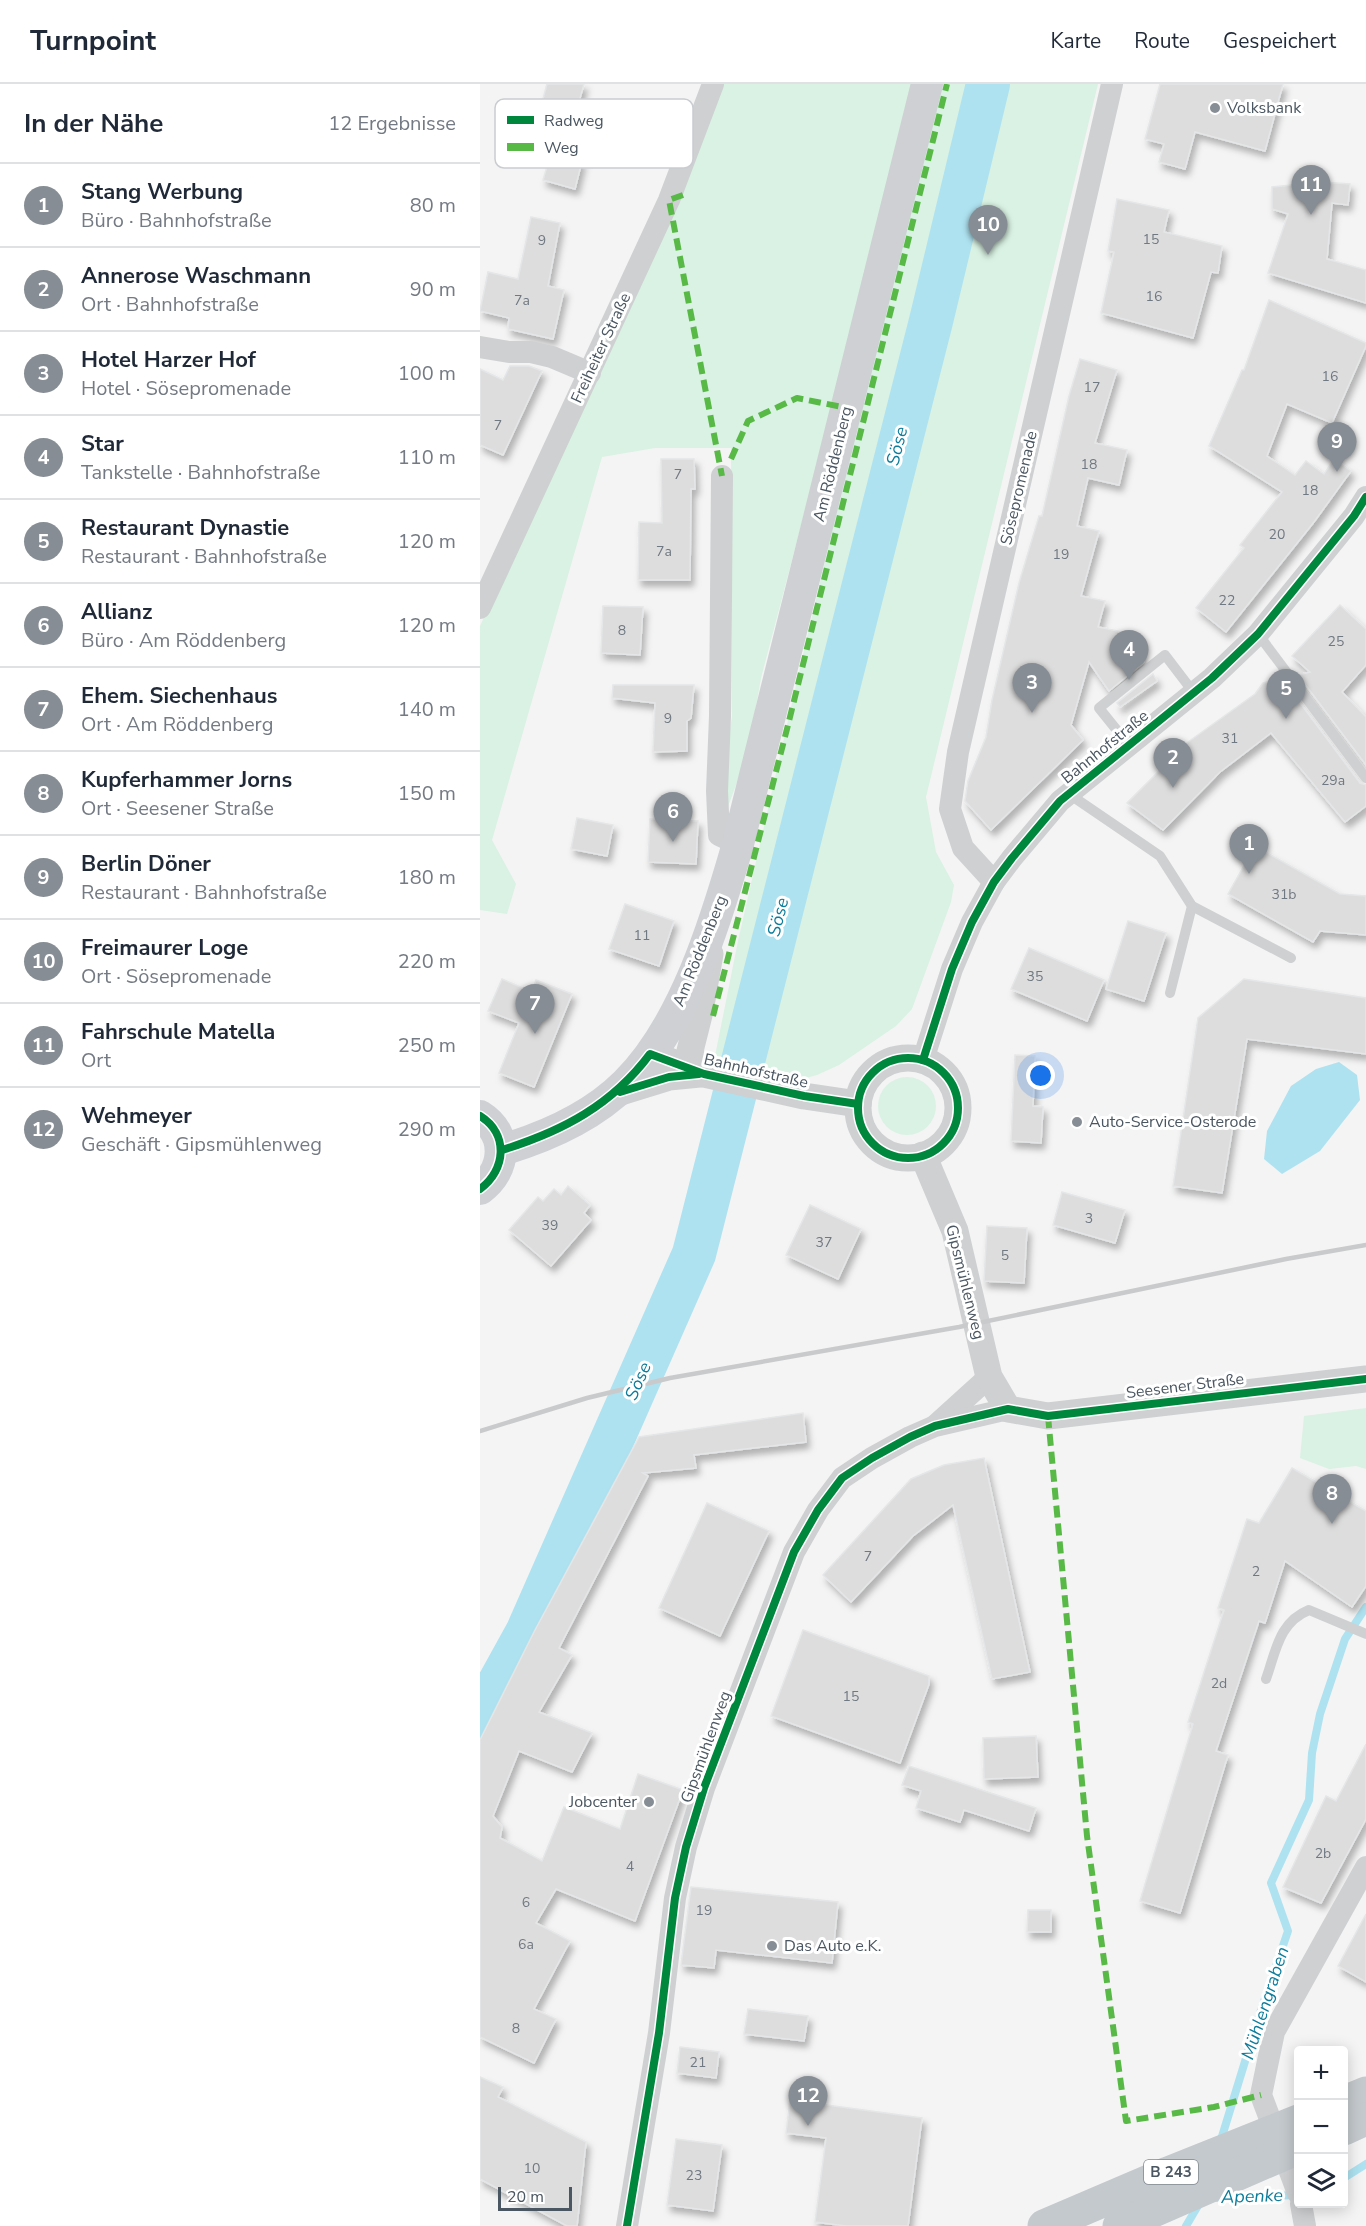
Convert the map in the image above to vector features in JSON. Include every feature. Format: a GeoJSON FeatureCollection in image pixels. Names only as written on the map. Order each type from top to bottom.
{"type":"FeatureCollection","features":[{"type":"Feature","properties":{"kind":"highway"},"geometry":{"type":"LineString","coordinates":[[1348,2101],[1366,2093]]}},
{"type":"Feature","properties":{"kind":"highway"},"geometry":{"type":"LineString","coordinates":[[1348,2126],[1366,2119]]}},
{"type":"Feature","properties":{"kind":"highway","name":"B 243"},"geometry":{"type":"LineString","coordinates":[[1044,2226],[1294,2123]]}},
{"type":"Feature","properties":{"kind":"highway","name":"B 243"},"geometry":{"type":"LineString","coordinates":[[1119,2226],[1294,2150]]}},
{"type":"Feature","properties":{"kind":"main road","name":"Am Röddenberg"},"geometry":{"type":"LineString","coordinates":[[614,1094],[627,1083],[650,1053],[681,1003],[714,920],[738,844],[927,84]]}},
{"type":"Feature","properties":{"kind":"main road"},"geometry":{"type":"LineString","coordinates":[[502,1150],[570,1123],[614,1094]]}},
{"type":"Feature","properties":{"kind":"main road"},"geometry":{"type":"LineString","coordinates":[[480,1116],[496,1132],[502,1150],[501,1162],[496,1173],[480,1189]]}},
{"type":"Feature","properties":{"kind":"street","name":"Freiheiter Straße"},"geometry":{"type":"LineString","coordinates":[[693,137],[713,84]]}},
{"type":"Feature","properties":{"kind":"street","name":"Sösepromenade"},"geometry":{"type":"LineString","coordinates":[[994,882],[963,848],[950,809],[958,752],[1112,84]]}},
{"type":"Feature","properties":{"kind":"street","name":"Freiheiter Straße"},"geometry":{"type":"LineString","coordinates":[[480,608],[590,373],[669,200],[681,168]]}},
{"type":"Feature","properties":{"kind":"street"},"geometry":{"type":"LineString","coordinates":[[480,347],[509,352],[531,352],[552,357],[590,373]]}},
{"type":"Feature","properties":{"kind":"street"},"geometry":{"type":"LineString","coordinates":[[722,476],[720,716],[717,791],[719,835],[738,844]]}},
{"type":"Feature","properties":{"kind":"street","name":"Bahnhofstraße"},"geometry":{"type":"LineString","coordinates":[[923,1060],[952,969],[972,922],[994,882],[1053,809],[1128,744],[1194,693],[1258,634],[1354,516],[1366,497]]}},
{"type":"Feature","properties":{"kind":"street"},"geometry":{"type":"LineString","coordinates":[[614,1094],[669,1077],[700,1072],[690,1051],[710,961],[714,920]]}},
{"type":"Feature","properties":{"kind":"street","name":"Bahnhofstraße"},"geometry":{"type":"LineString","coordinates":[[650,1053],[700,1072],[779,1091],[858,1104]]}},
{"type":"Feature","properties":{"kind":"street"},"geometry":{"type":"LineString","coordinates":[[899,1058],[923,1060],[935,1065],[947,1076],[954,1089],[958,1105],[957,1118],[952,1132],[942,1144],[923,1155],[908,1158],[891,1155],[877,1147],[865,1133],[860,1121],[858,1104],[865,1083],[872,1073],[888,1062],[899,1058]]}},
{"type":"Feature","properties":{"kind":"street","name":"Gipsmühlenweg"},"geometry":{"type":"LineString","coordinates":[[627,2226],[659,2033],[675,1898],[686,1847],[704,1788],[794,1552],[818,1510],[842,1478],[872,1458],[935,1426],[1008,1409],[989,1377],[954,1231],[923,1155]]}},
{"type":"Feature","properties":{"kind":"street","name":"Gipsmühlenweg"},"geometry":{"type":"LineString","coordinates":[[935,1426],[989,1377]]}},
{"type":"Feature","properties":{"kind":"street","name":"Seesener Straße"},"geometry":{"type":"LineString","coordinates":[[1008,1409],[1048,1416],[1366,1379]]}},
{"type":"Feature","properties":{"kind":"street"},"geometry":{"type":"LineString","coordinates":[[1294,2184],[1262,2095],[1274,2032],[1366,1867]]}},
{"type":"Feature","properties":{"kind":"lane"},"geometry":{"type":"LineString","coordinates":[[1258,634],[1366,778]]}},
{"type":"Feature","properties":{"kind":"lane"},"geometry":{"type":"LineString","coordinates":[[1128,744],[1099,708],[1139,675],[1165,655],[1194,693]]}},
{"type":"Feature","properties":{"kind":"lane"},"geometry":{"type":"LineString","coordinates":[[1069,794],[1160,856],[1192,906],[1291,958]]}},
{"type":"Feature","properties":{"kind":"lane"},"geometry":{"type":"LineString","coordinates":[[1170,993],[1192,906]]}},
{"type":"Feature","properties":{"kind":"lane"},"geometry":{"type":"LineString","coordinates":[[1266,1678],[1285,1626],[1299,1614],[1309,1610],[1366,1634]]}},
{"type":"Feature","properties":{"kind":"green space"},"geometry":{"type":"Polygon","coordinates":[[[721,84],[917,84],[761,678],[743,764],[725,813],[725,757],[732,717],[731,448],[655,448],[602,457],[492,840],[516,884],[507,914],[480,910],[480,626],[676,202],[689,168],[693,168],[693,157],[721,84]]]}},
{"type":"Feature","properties":{"kind":"green space"},"geometry":{"type":"Polygon","coordinates":[[[943,84],[1098,84],[926,797],[936,852],[954,885],[951,902],[912,1009],[896,1026],[839,1065],[806,1078],[715,1056],[738,941],[802,659],[860,412],[943,84]]]}},
{"type":"Feature","properties":{"kind":"green space"},"geometry":{"type":"Polygon","coordinates":[[[901,1077],[913,1077],[928,1085],[936,1100],[936,1112],[928,1127],[913,1135],[901,1135],[886,1127],[878,1112],[878,1100],[886,1085],[901,1077]]]}},
{"type":"Feature","properties":{"kind":"green space"},"geometry":{"type":"Polygon","coordinates":[[[1366,1408],[1366,1469],[1356,1466],[1329,1469],[1300,1458],[1304,1416],[1366,1408]]]}},
{"type":"Feature","properties":{"kind":"water"},"geometry":{"type":"Polygon","coordinates":[[[1339,1062],[1357,1075],[1360,1100],[1320,1151],[1282,1174],[1264,1159],[1267,1131],[1291,1086],[1316,1069],[1339,1062]]]}},
{"type":"Feature","properties":{"kind":"building"},"geometry":{"type":"Polygon","coordinates":[[[547,84],[584,84],[580,99],[543,99],[547,84]]]}},
{"type":"Feature","properties":{"kind":"building","name":"Volksbank"},"geometry":{"type":"Polygon","coordinates":[[[1160,84],[1283,84],[1265,151],[1195,132],[1185,169],[1159,162],[1164,144],[1145,139],[1160,84]]]}},
{"type":"Feature","properties":{"kind":"building"},"geometry":{"type":"Polygon","coordinates":[[[547,168],[580,168],[575,189],[543,180],[547,168]]]}},
{"type":"Feature","properties":{"kind":"building"},"geometry":{"type":"Polygon","coordinates":[[[1323,182],[1350,184],[1348,205],[1332,203],[1327,259],[1366,270],[1366,303],[1268,273],[1288,214],[1272,209],[1272,187],[1323,182]]]}},
{"type":"Feature","properties":{"kind":"building"},"geometry":{"type":"Polygon","coordinates":[[[1117,199],[1169,210],[1164,232],[1222,246],[1218,273],[1211,272],[1193,338],[1101,313],[1114,252],[1108,251],[1117,199]]]}},
{"type":"Feature","properties":{"kind":"building"},"geometry":{"type":"Polygon","coordinates":[[[531,217],[560,223],[548,286],[564,290],[553,339],[508,329],[509,318],[480,311],[488,272],[518,279],[531,217]]]}},
{"type":"Feature","properties":{"kind":"building"},"geometry":{"type":"Polygon","coordinates":[[[1269,300],[1366,343],[1366,346],[1332,423],[1287,404],[1267,456],[1295,475],[1306,461],[1324,474],[1334,459],[1351,471],[1314,522],[1226,632],[1196,608],[1244,548],[1240,545],[1282,492],[1209,446],[1242,370],[1244,370],[1269,300]]]}},
{"type":"Feature","properties":{"kind":"building"},"geometry":{"type":"Polygon","coordinates":[[[1080,359],[1117,370],[1095,443],[1127,450],[1119,485],[1088,478],[1077,526],[1099,531],[1081,596],[1105,601],[1098,627],[1137,635],[1133,646],[1144,662],[1109,691],[1089,662],[1071,725],[1083,740],[991,830],[965,801],[968,781],[986,737],[992,700],[1019,583],[1039,516],[1042,516],[1069,396],[1080,359]]]}},
{"type":"Feature","properties":{"kind":"building"},"geometry":{"type":"Polygon","coordinates":[[[510,366],[529,366],[542,371],[503,455],[480,445],[480,369],[503,380],[510,366]]]}},
{"type":"Feature","properties":{"kind":"building"},"geometry":{"type":"Polygon","coordinates":[[[661,459],[694,459],[695,489],[691,489],[690,580],[638,580],[639,522],[662,523],[661,459]]]}},
{"type":"Feature","properties":{"kind":"building"},"geometry":{"type":"Polygon","coordinates":[[[1340,605],[1366,629],[1366,665],[1342,692],[1366,717],[1366,765],[1298,675],[1310,672],[1292,656],[1340,605]]]}},
{"type":"Feature","properties":{"kind":"building"},"geometry":{"type":"Polygon","coordinates":[[[603,606],[643,607],[640,655],[601,653],[603,606]]]}},
{"type":"Feature","properties":{"kind":"building"},"geometry":{"type":"Polygon","coordinates":[[[1153,674],[1157,681],[1120,707],[1117,703],[1153,674]]]}},
{"type":"Feature","properties":{"kind":"building"},"geometry":{"type":"Polygon","coordinates":[[[1282,679],[1360,783],[1366,785],[1366,806],[1345,822],[1271,733],[1220,772],[1163,830],[1127,803],[1188,742],[1255,694],[1263,683],[1282,679]]]}},
{"type":"Feature","properties":{"kind":"building"},"geometry":{"type":"Polygon","coordinates":[[[613,685],[694,685],[691,718],[687,721],[687,751],[653,752],[655,703],[612,698],[613,685]]]}},
{"type":"Feature","properties":{"kind":"building"},"geometry":{"type":"Polygon","coordinates":[[[577,818],[613,825],[607,856],[571,849],[577,818]]]}},
{"type":"Feature","properties":{"kind":"building"},"geometry":{"type":"Polygon","coordinates":[[[650,819],[698,821],[696,864],[648,862],[650,819]]]}},
{"type":"Feature","properties":{"kind":"building"},"geometry":{"type":"Polygon","coordinates":[[[1255,846],[1340,894],[1366,896],[1366,935],[1320,931],[1313,942],[1228,894],[1255,846]]]}},
{"type":"Feature","properties":{"kind":"building"},"geometry":{"type":"Polygon","coordinates":[[[625,904],[674,921],[659,966],[609,949],[625,904]]]}},
{"type":"Feature","properties":{"kind":"building"},"geometry":{"type":"Polygon","coordinates":[[[1128,921],[1166,933],[1144,1001],[1106,989],[1128,921]]]}},
{"type":"Feature","properties":{"kind":"building"},"geometry":{"type":"Polygon","coordinates":[[[1029,948],[1104,980],[1087,1021],[1011,989],[1029,948]]]}},
{"type":"Feature","properties":{"kind":"building"},"geometry":{"type":"Polygon","coordinates":[[[502,979],[532,992],[536,980],[572,994],[534,1087],[499,1073],[519,1023],[488,1011],[502,979]]]}},
{"type":"Feature","properties":{"kind":"building"},"geometry":{"type":"Polygon","coordinates":[[[1244,979],[1366,998],[1366,1054],[1247,1039],[1222,1193],[1173,1186],[1198,1018],[1244,979]]]}},
{"type":"Feature","properties":{"kind":"building"},"geometry":{"type":"Polygon","coordinates":[[[1015,1055],[1035,1056],[1033,1106],[1043,1107],[1041,1143],[1011,1141],[1015,1055]]]}},
{"type":"Feature","properties":{"kind":"building"},"geometry":{"type":"Polygon","coordinates":[[[568,1186],[590,1205],[584,1213],[591,1220],[551,1266],[509,1230],[538,1197],[543,1201],[554,1189],[561,1195],[568,1186]]]}},
{"type":"Feature","properties":{"kind":"building"},"geometry":{"type":"Polygon","coordinates":[[[1062,1192],[1125,1210],[1115,1243],[1053,1225],[1062,1192]]]}},
{"type":"Feature","properties":{"kind":"building"},"geometry":{"type":"Polygon","coordinates":[[[810,1205],[861,1229],[838,1279],[786,1255],[810,1205]]]}},
{"type":"Feature","properties":{"kind":"building"},"geometry":{"type":"Polygon","coordinates":[[[987,1226],[1027,1228],[1024,1283],[984,1281],[987,1226]]]}},
{"type":"Feature","properties":{"kind":"building"},"geometry":{"type":"Polygon","coordinates":[[[803,1413],[806,1442],[694,1455],[696,1468],[643,1473],[648,1476],[559,1648],[572,1655],[539,1712],[592,1733],[572,1772],[519,1751],[493,1816],[502,1827],[500,1838],[542,1861],[564,1807],[620,1829],[638,1774],[683,1790],[635,1921],[556,1889],[536,1923],[570,1941],[534,2009],[556,2019],[534,2063],[480,2037],[480,1740],[534,1632],[639,1437],[803,1413]]]}},
{"type":"Feature","properties":{"kind":"building"},"geometry":{"type":"Polygon","coordinates":[[[984,1458],[1030,1672],[992,1679],[953,1505],[913,1536],[851,1602],[823,1575],[911,1479],[944,1465],[984,1458]]]}},
{"type":"Feature","properties":{"kind":"building"},"geometry":{"type":"Polygon","coordinates":[[[1292,1468],[1366,1511],[1366,1586],[1352,1607],[1285,1561],[1265,1623],[1259,1621],[1216,1751],[1228,1755],[1180,1913],[1140,1901],[1193,1724],[1188,1722],[1224,1610],[1218,1608],[1247,1519],[1259,1523],[1292,1468]]]}},
{"type":"Feature","properties":{"kind":"building"},"geometry":{"type":"Polygon","coordinates":[[[707,1503],[769,1531],[720,1636],[659,1608],[707,1503]]]}},
{"type":"Feature","properties":{"kind":"building"},"geometry":{"type":"Polygon","coordinates":[[[803,1630],[929,1676],[929,1684],[900,1763],[771,1716],[803,1630]]]}},
{"type":"Feature","properties":{"kind":"building"},"geometry":{"type":"Polygon","coordinates":[[[1036,1736],[1038,1777],[984,1779],[983,1738],[1036,1736]]]}},
{"type":"Feature","properties":{"kind":"building"},"geometry":{"type":"Polygon","coordinates":[[[1366,1744],[1366,1819],[1321,1903],[1283,1887],[1326,1796],[1336,1801],[1366,1744]]]}},
{"type":"Feature","properties":{"kind":"building"},"geometry":{"type":"Polygon","coordinates":[[[909,1766],[1036,1808],[1029,1831],[964,1810],[960,1822],[916,1808],[921,1791],[902,1785],[909,1766]]]}},
{"type":"Feature","properties":{"kind":"building"},"geometry":{"type":"Polygon","coordinates":[[[691,1887],[838,1902],[832,1963],[716,1950],[714,1968],[681,1965],[691,1887]]]}},
{"type":"Feature","properties":{"kind":"building"},"geometry":{"type":"Polygon","coordinates":[[[1028,1910],[1051,1910],[1051,1932],[1027,1932],[1028,1910]]]}},
{"type":"Feature","properties":{"kind":"building"},"geometry":{"type":"Polygon","coordinates":[[[1366,1914],[1366,1982],[1338,1966],[1366,1914]]]}},
{"type":"Feature","properties":{"kind":"building"},"geometry":{"type":"Polygon","coordinates":[[[748,2009],[808,2016],[804,2041],[744,2034],[748,2009]]]}},
{"type":"Feature","properties":{"kind":"building"},"geometry":{"type":"Polygon","coordinates":[[[680,2047],[719,2052],[716,2078],[677,2073],[680,2047]]]}},
{"type":"Feature","properties":{"kind":"building"},"geometry":{"type":"Polygon","coordinates":[[[480,2077],[503,2087],[498,2097],[586,2142],[577,2226],[567,2226],[480,2179],[480,2077]]]}},
{"type":"Feature","properties":{"kind":"building"},"geometry":{"type":"Polygon","coordinates":[[[790,2100],[922,2118],[908,2226],[846,2226],[815,2222],[826,2138],[786,2133],[790,2100]]]}},
{"type":"Feature","properties":{"kind":"building"},"geometry":{"type":"Polygon","coordinates":[[[676,2139],[722,2145],[713,2211],[667,2205],[676,2139]]]}},
{"type":"Feature","properties":{"kind":"waterway","name":"Söse"},"geometry":{"type":"LineString","coordinates":[[480,1718],[527,1633],[694,1254],[931,321],[988,84]]}},
{"type":"Feature","properties":{"kind":"waterway","name":"Mühlengraben"},"geometry":{"type":"LineString","coordinates":[[1220,2143],[1288,1931],[1271,1883],[1309,1800],[1312,1753],[1320,1714],[1345,1639],[1366,1607]]}},
{"type":"Feature","properties":{"kind":"waterway","name":"Apenke"},"geometry":{"type":"LineString","coordinates":[[1348,2175],[1366,2164]]}},
{"type":"Feature","properties":{"kind":"waterway","name":"Apenke"},"geometry":{"type":"LineString","coordinates":[[1216,2198],[1294,2195]]}},
{"type":"Feature","properties":{"kind":"waterway","name":"Apenke"},"geometry":{"type":"LineString","coordinates":[[1186,2226],[1199,2204]]}},
{"type":"Feature","properties":{"kind":"railway"},"geometry":{"type":"LineString","coordinates":[[480,1431],[587,1398],[670,1378],[959,1327],[1286,1259],[1366,1245]]}},
{"type":"Feature","properties":{"kind":"marked path"},"geometry":{"type":"LineString","coordinates":[[713,1016],[787,729],[947,84]]}},
{"type":"Feature","properties":{"kind":"marked path"},"geometry":{"type":"LineString","coordinates":[[683,195],[669,200],[722,476]]}},
{"type":"Feature","properties":{"kind":"marked path"},"geometry":{"type":"LineString","coordinates":[[731,459],[748,421],[797,398],[847,408]]}},
{"type":"Feature","properties":{"kind":"marked path"},"geometry":{"type":"LineString","coordinates":[[1048,1416],[1087,1836],[1126,2121],[1214,2107],[1261,2095]]}},
{"type":"Feature","properties":{"kind":"cycle path"},"geometry":{"type":"LineString","coordinates":[[923,1060],[952,969],[972,922],[994,882],[1012,858],[1060,801],[1212,678],[1258,634],[1354,516],[1366,497]]}},
{"type":"Feature","properties":{"kind":"cycle path"},"geometry":{"type":"LineString","coordinates":[[502,1150],[546,1134],[585,1114],[619,1088],[650,1054],[704,1074],[804,1096],[858,1104]]}},
{"type":"Feature","properties":{"kind":"cycle path"},"geometry":{"type":"LineString","coordinates":[[908,1058],[927,1062],[943,1073],[954,1089],[958,1108],[954,1127],[943,1143],[927,1154],[908,1158],[889,1154],[873,1143],[862,1127],[858,1108],[862,1089],[873,1073],[889,1062],[908,1058]]}},
{"type":"Feature","properties":{"kind":"cycle path"},"geometry":{"type":"LineString","coordinates":[[620,1092],[669,1077],[699,1074]]}},
{"type":"Feature","properties":{"kind":"cycle path"},"geometry":{"type":"LineString","coordinates":[[480,1116],[496,1132],[501,1152],[495,1172],[480,1189]]}},
{"type":"Feature","properties":{"kind":"cycle path"},"geometry":{"type":"LineString","coordinates":[[627,2226],[659,2033],[675,1898],[686,1847],[704,1788],[794,1552],[818,1510],[842,1478],[872,1458],[935,1426],[1008,1409],[1048,1416],[1366,1379]]}},
{"type":"Feature","properties":{"kind":"place","name":"Volksbank"},"geometry":{"type":"Point","coordinates":[1215,108]}},
{"type":"Feature","properties":{"kind":"place","name":"Fahrschule Matella"},"geometry":{"type":"Point","coordinates":[1311,215]}},
{"type":"Feature","properties":{"kind":"place","name":"Freimaurer Loge"},"geometry":{"type":"Point","coordinates":[988,255]}},
{"type":"Feature","properties":{"kind":"place","name":"Berlin Döner"},"geometry":{"type":"Point","coordinates":[1337,472]}},
{"type":"Feature","properties":{"kind":"place","name":"Star"},"geometry":{"type":"Point","coordinates":[1129,680]}},
{"type":"Feature","properties":{"kind":"place","name":"Hotel Harzer Hof"},"geometry":{"type":"Point","coordinates":[1032,713]}},
{"type":"Feature","properties":{"kind":"place","name":"Restaurant Dynastie"},"geometry":{"type":"Point","coordinates":[1286,719]}},
{"type":"Feature","properties":{"kind":"place","name":"Annerose Waschmann"},"geometry":{"type":"Point","coordinates":[1173,788]}},
{"type":"Feature","properties":{"kind":"place","name":"Allianz"},"geometry":{"type":"Point","coordinates":[673,842]}},
{"type":"Feature","properties":{"kind":"place","name":"Stang Werbung"},"geometry":{"type":"Point","coordinates":[1249,874]}},
{"type":"Feature","properties":{"kind":"place","name":"Ehem. Siechenhaus"},"geometry":{"type":"Point","coordinates":[535,1034]}},
{"type":"Feature","properties":{"kind":"place","name":"Auto-Service-Osterode"},"geometry":{"type":"Point","coordinates":[1077,1122]}},
{"type":"Feature","properties":{"kind":"place","name":"Kupferhammer Jorns"},"geometry":{"type":"Point","coordinates":[1332,1524]}},
{"type":"Feature","properties":{"kind":"place","name":"Jobcenter"},"geometry":{"type":"Point","coordinates":[649,1802]}},
{"type":"Feature","properties":{"kind":"place","name":"Das Auto e.K."},"geometry":{"type":"Point","coordinates":[772,1946]}},
{"type":"Feature","properties":{"kind":"place","name":"Wehmeyer"},"geometry":{"type":"Point","coordinates":[808,2126]}}]}
